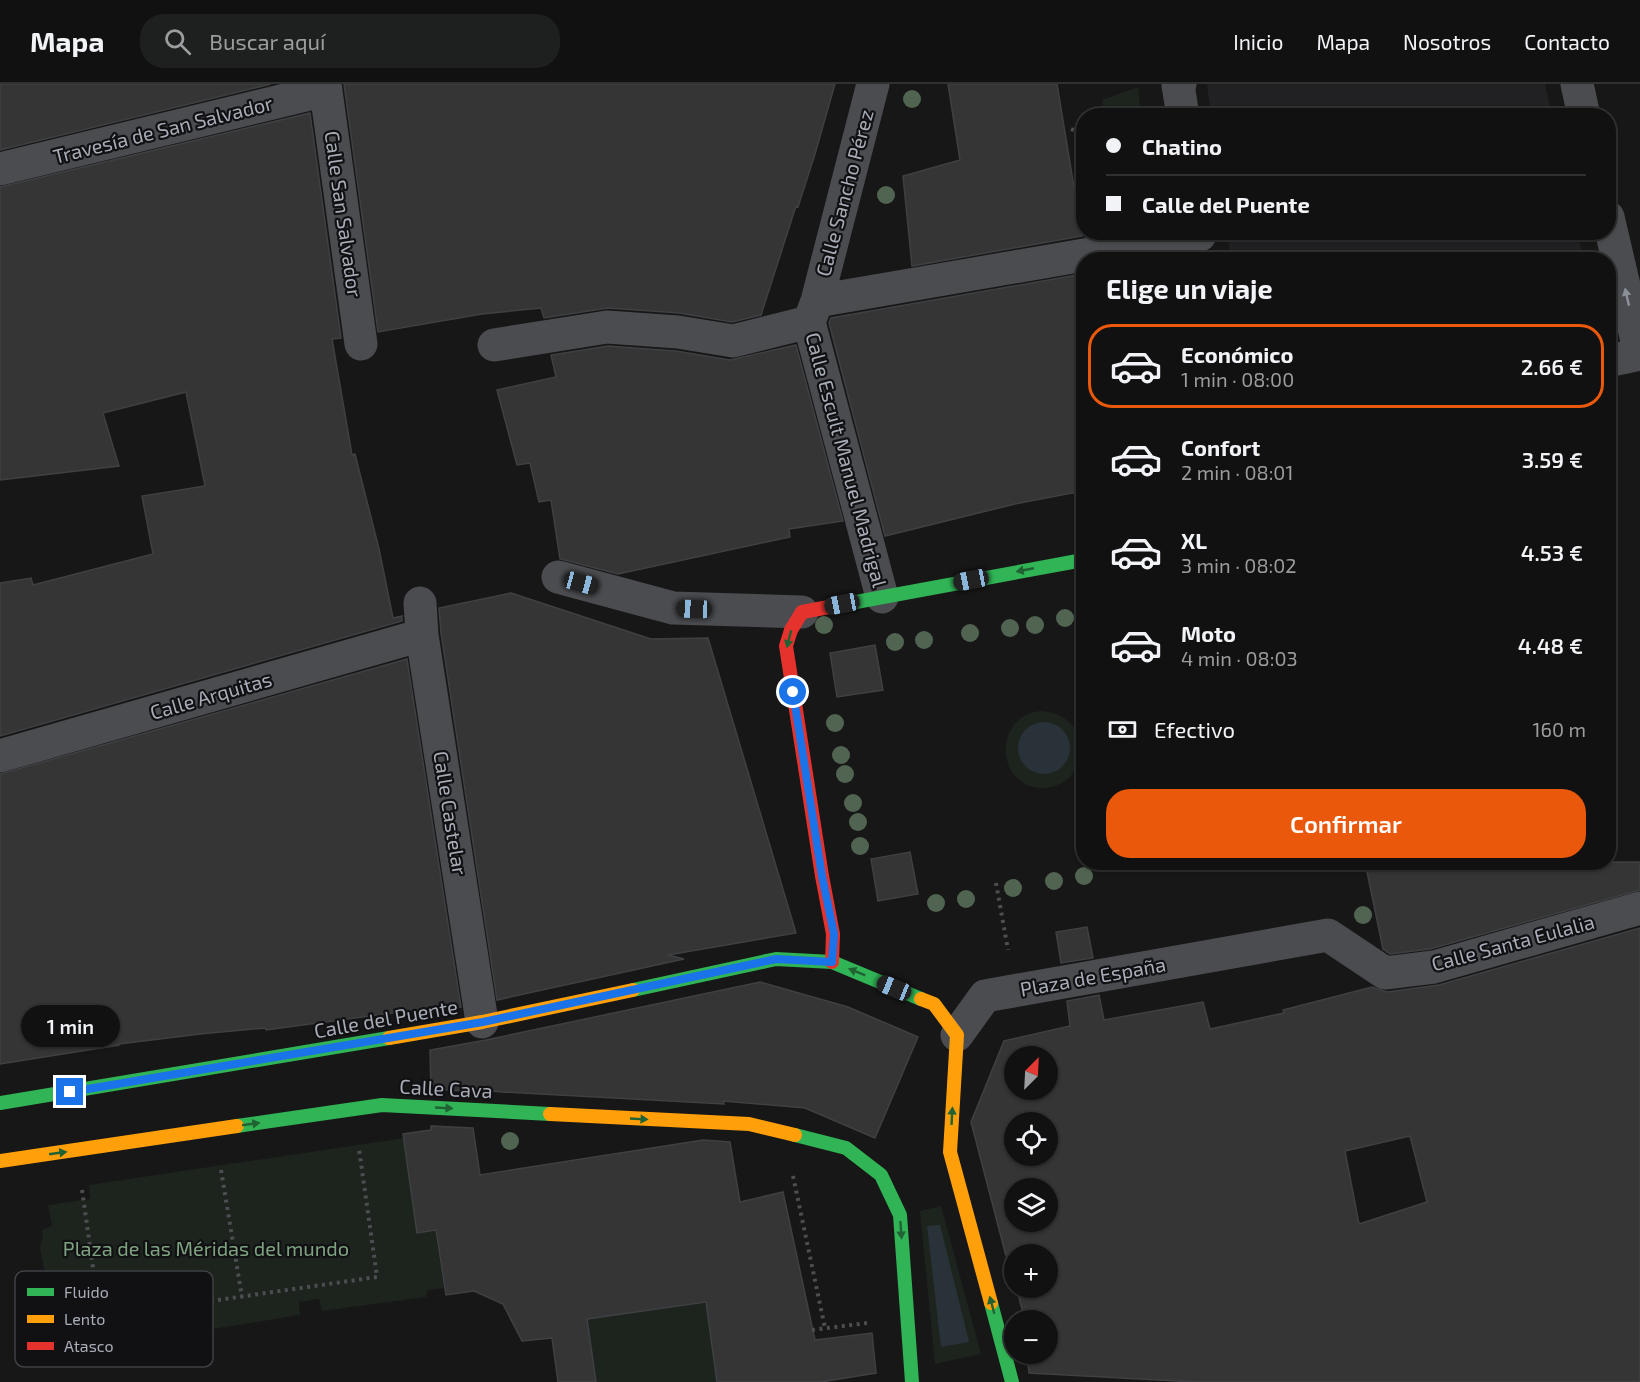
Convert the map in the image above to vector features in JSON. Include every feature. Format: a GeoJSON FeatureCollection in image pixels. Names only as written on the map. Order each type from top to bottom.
{"type":"FeatureCollection","features":[{"type":"Feature","properties":{"kind":"main road"},"geometry":{"type":"LineString","coordinates":[[1012,1382],[950,1152],[963,1027],[934,1004],[832,962],[834,934],[822,876],[786,646],[791,630],[802,612],[1076,561]]}},
{"type":"Feature","properties":{"kind":"main road","name":"Calle del Puente"},"geometry":{"type":"LineString","coordinates":[[0,1103],[483,1022],[776,959],[832,962]]}},
{"type":"Feature","properties":{"kind":"main road","name":"Calle Cava"},"geometry":{"type":"LineString","coordinates":[[0,1161],[382,1105],[749,1125],[846,1148],[881,1175],[900,1215],[912,1382]]}},
{"type":"Feature","properties":{"kind":"street","name":"Calle Sancho Pérez"},"geometry":{"type":"LineString","coordinates":[[813,312],[873,84]]}},
{"type":"Feature","properties":{"kind":"street"},"geometry":{"type":"LineString","coordinates":[[1180,84],[1178,85],[1182,108]]}},
{"type":"Feature","properties":{"kind":"street"},"geometry":{"type":"LineString","coordinates":[[1577,84],[1582,108]]}},
{"type":"Feature","properties":{"kind":"street","name":"Travesía de San Salvador"},"geometry":{"type":"LineString","coordinates":[[0,169],[326,87]]}},
{"type":"Feature","properties":{"kind":"street","name":"Calle San Salvador"},"geometry":{"type":"LineString","coordinates":[[326,87],[361,344]]}},
{"type":"Feature","properties":{"kind":"street"},"geometry":{"type":"LineString","coordinates":[[1146,252],[1201,242]]}},
{"type":"Feature","properties":{"kind":"street"},"geometry":{"type":"LineString","coordinates":[[1616,252],[1640,354],[1616,359]]}},
{"type":"Feature","properties":{"kind":"street"},"geometry":{"type":"LineString","coordinates":[[494,345],[607,327],[678,332],[733,341],[813,312],[1076,265]]}},
{"type":"Feature","properties":{"kind":"street","name":"Calle Escult Manuel Madrigal"},"geometry":{"type":"LineString","coordinates":[[813,312],[882,597]]}},
{"type":"Feature","properties":{"kind":"street"},"geometry":{"type":"LineString","coordinates":[[558,577],[673,608],[802,612]]}},
{"type":"Feature","properties":{"kind":"street","name":"Calle Castelar"},"geometry":{"type":"LineString","coordinates":[[420,603],[422,635],[483,1022]]}},
{"type":"Feature","properties":{"kind":"street","name":"Calle Arquitas"},"geometry":{"type":"LineString","coordinates":[[0,756],[422,635]]}},
{"type":"Feature","properties":{"kind":"street","name":"Calle Santa Eulalia"},"geometry":{"type":"LineString","coordinates":[[1384,973],[1434,967],[1640,908]]}},
{"type":"Feature","properties":{"kind":"street","name":"Plaza de España"},"geometry":{"type":"LineString","coordinates":[[963,1027],[986,996],[1328,935],[1384,973]]}},
{"type":"Feature","properties":{"kind":"path"},"geometry":{"type":"LineString","coordinates":[[1071,129],[1076,131]]}},
{"type":"Feature","properties":{"kind":"path"},"geometry":{"type":"LineString","coordinates":[[996,883],[1015,991]]}},
{"type":"Feature","properties":{"kind":"path"},"geometry":{"type":"LineString","coordinates":[[213,1301],[378,1277],[358,1144]]}},
{"type":"Feature","properties":{"kind":"path"},"geometry":{"type":"LineString","coordinates":[[75,1150],[93,1271]]}},
{"type":"Feature","properties":{"kind":"path"},"geometry":{"type":"LineString","coordinates":[[220,1166],[242,1297]]}},
{"type":"Feature","properties":{"kind":"path"},"geometry":{"type":"LineString","coordinates":[[792,1167],[825,1328]]}},
{"type":"Feature","properties":{"kind":"path"},"geometry":{"type":"LineString","coordinates":[[812,1330],[873,1322]]}},
{"type":"Feature","properties":{"kind":"shaded area"},"geometry":{"type":"Polygon","coordinates":[[[1207,84],[1545,84],[1550,108],[1210,108],[1207,84]]]}},
{"type":"Feature","properties":{"kind":"shaded area"},"geometry":{"type":"Polygon","coordinates":[[[1228,240],[1579,240],[1582,252],[1230,252],[1228,240]]]}},
{"type":"Feature","properties":{"kind":"shaded area"},"geometry":{"type":"Polygon","coordinates":[[[1044,722],[1054,724],[1062,730],[1068,738],[1070,748],[1068,758],[1062,766],[1054,772],[1044,774],[1034,772],[1026,766],[1020,758],[1018,748],[1020,738],[1026,730],[1034,724],[1044,722]]]}},
{"type":"Feature","properties":{"kind":"shaded area"},"geometry":{"type":"Polygon","coordinates":[[[940,1225],[969,1342],[941,1347],[927,1226],[940,1225]]]}},
{"type":"Feature","properties":{"kind":"green space"},"geometry":{"type":"Polygon","coordinates":[[[1138,87],[1140,108],[1104,108],[1102,100],[1138,87]]]}},
{"type":"Feature","properties":{"kind":"green space"},"geometry":{"type":"Polygon","coordinates":[[[1041,711],[1059,715],[1072,725],[1076,732],[1076,768],[1070,777],[1057,785],[1041,788],[1026,784],[1015,776],[1008,764],[1006,750],[1008,737],[1014,724],[1025,715],[1041,711]],[[1057,727],[1018,744],[1022,761],[1065,764],[1069,748],[1065,735],[1057,727]]]}},
{"type":"Feature","properties":{"kind":"green space","name":"Plaza de las Méridas del mundo"},"geometry":{"type":"Polygon","coordinates":[[[404,1138],[417,1233],[435,1230],[444,1288],[428,1290],[426,1297],[322,1311],[319,1299],[299,1302],[300,1315],[213,1329],[213,1271],[44,1271],[40,1247],[43,1237],[42,1230],[52,1226],[48,1205],[90,1199],[89,1185],[404,1138]]]}},
{"type":"Feature","properties":{"kind":"green space"},"geometry":{"type":"Polygon","coordinates":[[[941,1206],[981,1354],[935,1364],[920,1211],[941,1206]]]}},
{"type":"Feature","properties":{"kind":"green space"},"geometry":{"type":"Polygon","coordinates":[[[706,1303],[717,1382],[596,1382],[587,1319],[706,1303]]]}},
{"type":"Feature","properties":{"kind":"building"},"geometry":{"type":"Polygon","coordinates":[[[0,84],[271,84],[0,150],[0,84]]]}},
{"type":"Feature","properties":{"kind":"building"},"geometry":{"type":"Polygon","coordinates":[[[344,84],[835,84],[815,154],[761,315],[732,322],[679,313],[608,308],[544,318],[541,308],[482,314],[378,332],[344,84]]]}},
{"type":"Feature","properties":{"kind":"building"},"geometry":{"type":"Polygon","coordinates":[[[948,84],[1057,84],[1076,200],[1076,237],[912,266],[903,176],[960,160],[948,84]]]}},
{"type":"Feature","properties":{"kind":"building"},"geometry":{"type":"Polygon","coordinates":[[[310,113],[341,338],[332,339],[352,455],[355,454],[379,549],[393,618],[402,616],[402,621],[0,736],[0,583],[31,578],[33,585],[153,554],[142,496],[205,486],[186,392],[103,413],[119,466],[0,480],[0,187],[310,113]]]}},
{"type":"Feature","properties":{"kind":"building"},"geometry":{"type":"Polygon","coordinates":[[[1076,275],[1076,492],[1015,504],[885,536],[829,323],[831,318],[1076,275]]]}},
{"type":"Feature","properties":{"kind":"building"},"geometry":{"type":"Polygon","coordinates":[[[796,345],[843,521],[789,529],[790,537],[618,574],[560,559],[551,500],[539,502],[530,463],[517,465],[497,390],[556,377],[551,355],[608,346],[676,351],[730,360],[796,345]]]}},
{"type":"Feature","properties":{"kind":"building"},"geometry":{"type":"Polygon","coordinates":[[[511,593],[651,639],[708,638],[796,933],[668,955],[684,959],[497,1000],[439,608],[511,593]]]}},
{"type":"Feature","properties":{"kind":"building"},"geometry":{"type":"Polygon","coordinates":[[[875,645],[883,690],[837,697],[830,653],[875,645]]]}},
{"type":"Feature","properties":{"kind":"building"},"geometry":{"type":"Polygon","coordinates":[[[407,659],[461,1007],[429,1012],[429,1008],[266,1030],[265,1028],[200,1034],[119,1044],[0,1064],[0,774],[407,659]]]}},
{"type":"Feature","properties":{"kind":"building"},"geometry":{"type":"Polygon","coordinates":[[[910,852],[918,894],[878,901],[871,859],[910,852]]]}},
{"type":"Feature","properties":{"kind":"building"},"geometry":{"type":"Polygon","coordinates":[[[1616,862],[1640,862],[1640,890],[1430,949],[1390,954],[1383,949],[1367,870],[1616,870],[1616,862]]]}},
{"type":"Feature","properties":{"kind":"building"},"geometry":{"type":"Polygon","coordinates":[[[1087,927],[1093,958],[1061,963],[1056,932],[1087,927]]]}},
{"type":"Feature","properties":{"kind":"building"},"geometry":{"type":"Polygon","coordinates":[[[1640,928],[1640,1382],[1195,1382],[1029,1373],[1028,1364],[1058,1364],[1058,1310],[1022,1310],[1019,1298],[1058,1298],[1058,1244],[1004,1244],[1004,1248],[971,1122],[1004,1041],[1070,1026],[1067,1001],[1099,995],[1104,1020],[1203,1002],[1210,1029],[1284,1013],[1283,1010],[1372,987],[1387,992],[1439,985],[1640,928]],[[1410,1136],[1345,1151],[1359,1224],[1427,1202],[1410,1136]]]}},
{"type":"Feature","properties":{"kind":"building"},"geometry":{"type":"Polygon","coordinates":[[[760,982],[848,1007],[918,1037],[875,1138],[805,1108],[723,1101],[724,1104],[467,1089],[467,1091],[431,1089],[430,1050],[760,982]]]}},
{"type":"Feature","properties":{"kind":"building"},"geometry":{"type":"Polygon","coordinates":[[[431,1126],[473,1128],[480,1175],[703,1140],[730,1142],[740,1202],[783,1192],[815,1340],[872,1333],[876,1373],[821,1382],[717,1382],[706,1302],[587,1319],[596,1382],[558,1382],[552,1338],[522,1341],[503,1304],[474,1291],[446,1295],[436,1230],[417,1233],[403,1134],[431,1130],[431,1126]]]}},
{"type":"Feature","properties":{"kind":"traffic: fast"},"geometry":{"type":"LineString","coordinates":[[829,607],[1076,561]]}},
{"type":"Feature","properties":{"kind":"traffic: fast"},"geometry":{"type":"LineString","coordinates":[[633,990],[776,959],[832,962],[921,999]]}},
{"type":"Feature","properties":{"kind":"traffic: fast"},"geometry":{"type":"LineString","coordinates":[[0,1103],[389,1038]]}},
{"type":"Feature","properties":{"kind":"traffic: fast"},"geometry":{"type":"LineString","coordinates":[[237,1126],[382,1105],[550,1114]]}},
{"type":"Feature","properties":{"kind":"traffic: fast"},"geometry":{"type":"LineString","coordinates":[[795,1135],[846,1148],[881,1175],[900,1215],[912,1382]]}},
{"type":"Feature","properties":{"kind":"traffic: fast"},"geometry":{"type":"LineString","coordinates":[[991,1303],[1012,1382]]}},
{"type":"Feature","properties":{"kind":"traffic: slow"},"geometry":{"type":"LineString","coordinates":[[389,1038],[482,1022],[633,990]]}},
{"type":"Feature","properties":{"kind":"traffic: slow"},"geometry":{"type":"LineString","coordinates":[[921,999],[934,1004],[957,1035],[950,1152],[991,1303]]}},
{"type":"Feature","properties":{"kind":"traffic: slow"},"geometry":{"type":"LineString","coordinates":[[550,1114],[749,1124],[795,1135]]}},
{"type":"Feature","properties":{"kind":"traffic: slow"},"geometry":{"type":"LineString","coordinates":[[0,1161],[237,1126]]}},
{"type":"Feature","properties":{"kind":"traffic: jam"},"geometry":{"type":"LineString","coordinates":[[829,607],[802,612],[791,630],[786,646],[833,934],[832,962]]}},
{"type":"Feature","properties":{"kind":"route"},"geometry":{"type":"LineString","coordinates":[[70,1092],[483,1022],[776,959],[832,962],[834,934],[822,876],[793,692]]}}]}
